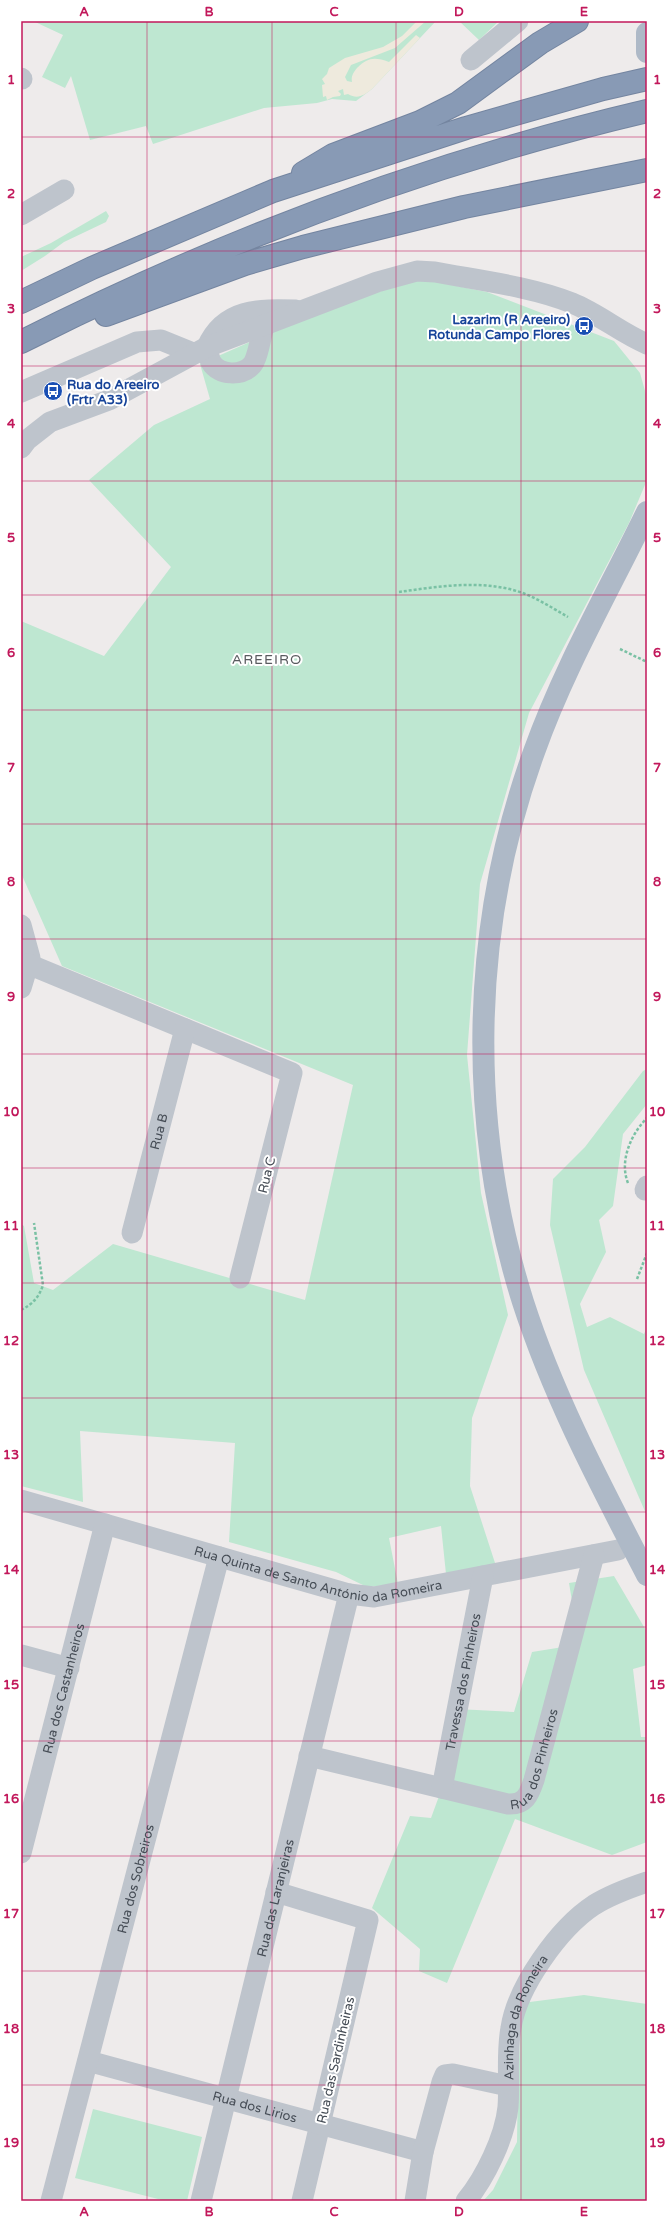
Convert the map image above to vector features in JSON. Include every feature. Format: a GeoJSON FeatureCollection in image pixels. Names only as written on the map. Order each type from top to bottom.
{"type":"FeatureCollection","features":[{"type":"Feature","properties":{"kind":"highway"},"geometry":{"type":"LineString","coordinates":[[273,191],[333,155],[420,122],[458,103],[540,43],[577,21]]}},
{"type":"Feature","properties":{"kind":"highway"},"geometry":{"type":"LineString","coordinates":[[21,302],[92,268],[273,191],[466,128],[603,88],[647,78]]}},
{"type":"Feature","properties":{"kind":"highway"},"geometry":{"type":"LineString","coordinates":[[21,342],[134,288],[287,224],[354,199],[469,160],[560,133],[647,111]]}},
{"type":"Feature","properties":{"kind":"highway"},"geometry":{"type":"LineString","coordinates":[[21,348],[245,264],[303,247],[464,207],[647,170]]}},
{"type":"Feature","properties":{"kind":"main road"},"geometry":{"type":"LineString","coordinates":[[647,33],[647,52]]}},
{"type":"Feature","properties":{"kind":"main road"},"geometry":{"type":"LineString","coordinates":[[647,512],[607,589],[549,711],[516,804],[498,882],[487,953],[483,1024],[484,1101],[493,1172],[506,1238],[523,1302],[553,1381],[579,1442],[647,1575]]}},
{"type":"Feature","properties":{"kind":"main road"},"geometry":{"type":"LineString","coordinates":[[647,535],[575,676],[547,744],[523,819],[512,867],[500,932],[495,985],[493,1040],[496,1106],[502,1170],[513,1227],[529,1284],[566,1386],[594,1448],[647,1553]]}},
{"type":"Feature","properties":{"kind":"street"},"geometry":{"type":"LineString","coordinates":[[471,60],[518,21]]}},
{"type":"Feature","properties":{"kind":"street"},"geometry":{"type":"LineString","coordinates":[[21,215],[64,190]]}},
{"type":"Feature","properties":{"kind":"street"},"geometry":{"type":"LineString","coordinates":[[21,448],[27,440],[50,422],[109,400],[200,350],[401,275],[417,271],[435,272],[540,293],[570,302],[596,314],[644,346]]}},
{"type":"Feature","properties":{"kind":"street"},"geometry":{"type":"LineString","coordinates":[[200,350],[212,334],[228,319],[260,309],[307,310]]}},
{"type":"Feature","properties":{"kind":"street"},"geometry":{"type":"LineString","coordinates":[[21,392],[137,342],[161,340],[200,350],[218,369],[236,373],[246,370],[253,364],[264,326]]}},
{"type":"Feature","properties":{"kind":"street"},"geometry":{"type":"LineString","coordinates":[[21,925],[30,958],[21,988]]}},
{"type":"Feature","properties":{"kind":"street"},"geometry":{"type":"LineString","coordinates":[[28,964],[185,1029]]}},
{"type":"Feature","properties":{"kind":"street","name":"Rua C"},"geometry":{"type":"LineString","coordinates":[[185,1029],[292,1073],[240,1278]]}},
{"type":"Feature","properties":{"kind":"street","name":"Rua B"},"geometry":{"type":"LineString","coordinates":[[132,1233],[185,1029]]}},
{"type":"Feature","properties":{"kind":"street","name":"Rua Quinta de Santo António da Romeira"},"geometry":{"type":"LineString","coordinates":[[21,1500],[349,1594],[374,1597],[618,1550]]}},
{"type":"Feature","properties":{"kind":"street","name":"Rua dos Castanheiros"},"geometry":{"type":"LineString","coordinates":[[22,1842],[105,1524]]}},
{"type":"Feature","properties":{"kind":"street","name":"Rua dos Pinheiros"},"geometry":{"type":"LineString","coordinates":[[309,1756],[508,1804],[520,1803],[529,1794],[594,1555]]}},
{"type":"Feature","properties":{"kind":"street","name":"Rua dos Sobreiros"},"geometry":{"type":"LineString","coordinates":[[51,2201],[219,1557]]}},
{"type":"Feature","properties":{"kind":"street","name":"Travessa dos Pinheiros"},"geometry":{"type":"LineString","coordinates":[[442,1788],[483,1576]]}},
{"type":"Feature","properties":{"kind":"street","name":"Rua das Laranjeiras"},"geometry":{"type":"LineString","coordinates":[[201,2201],[349,1594]]}},
{"type":"Feature","properties":{"kind":"street"},"geometry":{"type":"LineString","coordinates":[[21,1655],[68,1668]]}},
{"type":"Feature","properties":{"kind":"street","name":"Azinhaga da Romeira"},"geometry":{"type":"LineString","coordinates":[[466,2201],[486,2170],[502,2134],[508,2109],[510,2029],[516,2008],[535,1970],[573,1922],[583,1913],[608,1897],[647,1882]]}},
{"type":"Feature","properties":{"kind":"street","name":"Rua das Sardinheiras"},"geometry":{"type":"LineString","coordinates":[[276,1892],[368,1920],[302,2201]]}},
{"type":"Feature","properties":{"kind":"street","name":"Rua dos Lirios"},"geometry":{"type":"LineString","coordinates":[[88,2061],[423,2152]]}},
{"type":"Feature","properties":{"kind":"street"},"geometry":{"type":"LineString","coordinates":[[414,2201],[423,2152],[445,2075],[453,2074],[508,2086]]}},
{"type":"Feature","properties":{"kind":"path"},"geometry":{"type":"LineString","coordinates":[[399,592],[448,585],[494,586],[529,595],[568,617]]}},
{"type":"Feature","properties":{"kind":"path"},"geometry":{"type":"LineString","coordinates":[[620,649],[647,662]]}},
{"type":"Feature","properties":{"kind":"path"},"geometry":{"type":"LineString","coordinates":[[646,1188],[637,1191],[629,1185],[624,1163],[630,1143],[647,1118]]}},
{"type":"Feature","properties":{"kind":"path"},"geometry":{"type":"LineString","coordinates":[[21,1310],[30,1305],[40,1294],[43,1285],[34,1223]]}},
{"type":"Feature","properties":{"kind":"path"},"geometry":{"type":"LineString","coordinates":[[637,1279],[647,1253]]}},
{"type":"Feature","properties":{"kind":"green space"},"geometry":{"type":"Polygon","coordinates":[[[33,21],[436,21],[372,89],[356,101],[332,99],[317,103],[264,108],[153,144],[146,126],[90,140],[71,76],[65,88],[42,77],[63,35],[33,21]]]}},
{"type":"Feature","properties":{"kind":"green space"},"geometry":{"type":"Polygon","coordinates":[[[459,21],[499,21],[479,40],[459,21]]]}},
{"type":"Feature","properties":{"kind":"green space"},"geometry":{"type":"Polygon","coordinates":[[[106,211],[109,216],[106,222],[64,242],[21,271],[21,257],[51,243],[106,211]]]}},
{"type":"Feature","properties":{"kind":"green space"},"geometry":{"type":"Polygon","coordinates":[[[421,279],[487,292],[614,341],[640,373],[647,398],[647,480],[629,523],[529,713],[480,884],[467,1055],[481,1193],[508,1315],[472,1418],[470,1486],[496,1566],[446,1574],[441,1526],[389,1538],[398,1584],[367,1587],[336,1572],[229,1542],[235,1443],[80,1431],[83,1502],[21,1486],[21,1224],[24,1226],[34,1283],[53,1290],[113,1244],[305,1300],[353,1085],[62,966],[21,873],[21,621],[104,656],[171,567],[89,480],[154,425],[210,399],[200,364],[329,307],[421,279]]]}},
{"type":"Feature","properties":{"kind":"green space"},"geometry":{"type":"Polygon","coordinates":[[[647,1069],[647,1104],[623,1134],[613,1206],[599,1220],[606,1252],[580,1304],[587,1327],[610,1317],[644,1334],[647,1327],[647,1516],[584,1370],[550,1225],[553,1179],[585,1147],[643,1071],[647,1069]]]}},
{"type":"Feature","properties":{"kind":"green space"},"geometry":{"type":"Polygon","coordinates":[[[614,1576],[647,1632],[647,1665],[633,1669],[641,1737],[647,1737],[647,1842],[612,1855],[515,1819],[447,1983],[419,1971],[420,1949],[372,1908],[410,1816],[431,1818],[442,1788],[457,1709],[514,1712],[532,1652],[563,1647],[576,1625],[569,1583],[614,1576]]]}},
{"type":"Feature","properties":{"kind":"green space"},"geometry":{"type":"Polygon","coordinates":[[[584,1995],[647,2004],[647,2201],[483,2201],[493,2190],[517,2142],[518,2078],[522,2003],[584,1995]]]}},
{"type":"Feature","properties":{"kind":"green space"},"geometry":{"type":"Polygon","coordinates":[[[93,2109],[202,2137],[187,2201],[166,2201],[75,2178],[93,2109]]]}},
{"type":"Feature","properties":{"kind":"sand"},"geometry":{"type":"Polygon","coordinates":[[[417,21],[426,21],[395,48],[351,65],[345,77],[347,81],[352,82],[354,71],[368,60],[380,59],[389,62],[416,35],[420,38],[372,89],[364,95],[358,97],[348,94],[344,95],[343,89],[338,91],[341,94],[340,96],[327,100],[326,96],[323,97],[322,85],[325,84],[322,79],[327,74],[329,68],[345,58],[383,47],[402,36],[417,21]]]}},
{"type":"Feature","properties":{"kind":"place","name":"Lazarim (R Areeiro) Rotunda Campo Flores"},"geometry":{"type":"Point","coordinates":[584,326]}},
{"type":"Feature","properties":{"kind":"place","name":"Rua do Areeiro (Frtr A33)"},"geometry":{"type":"Point","coordinates":[53,391]}},
{"type":"Feature","properties":{"kind":"district","name":"AREEIRO"},"geometry":{"type":"Point","coordinates":[267,659]}}]}
